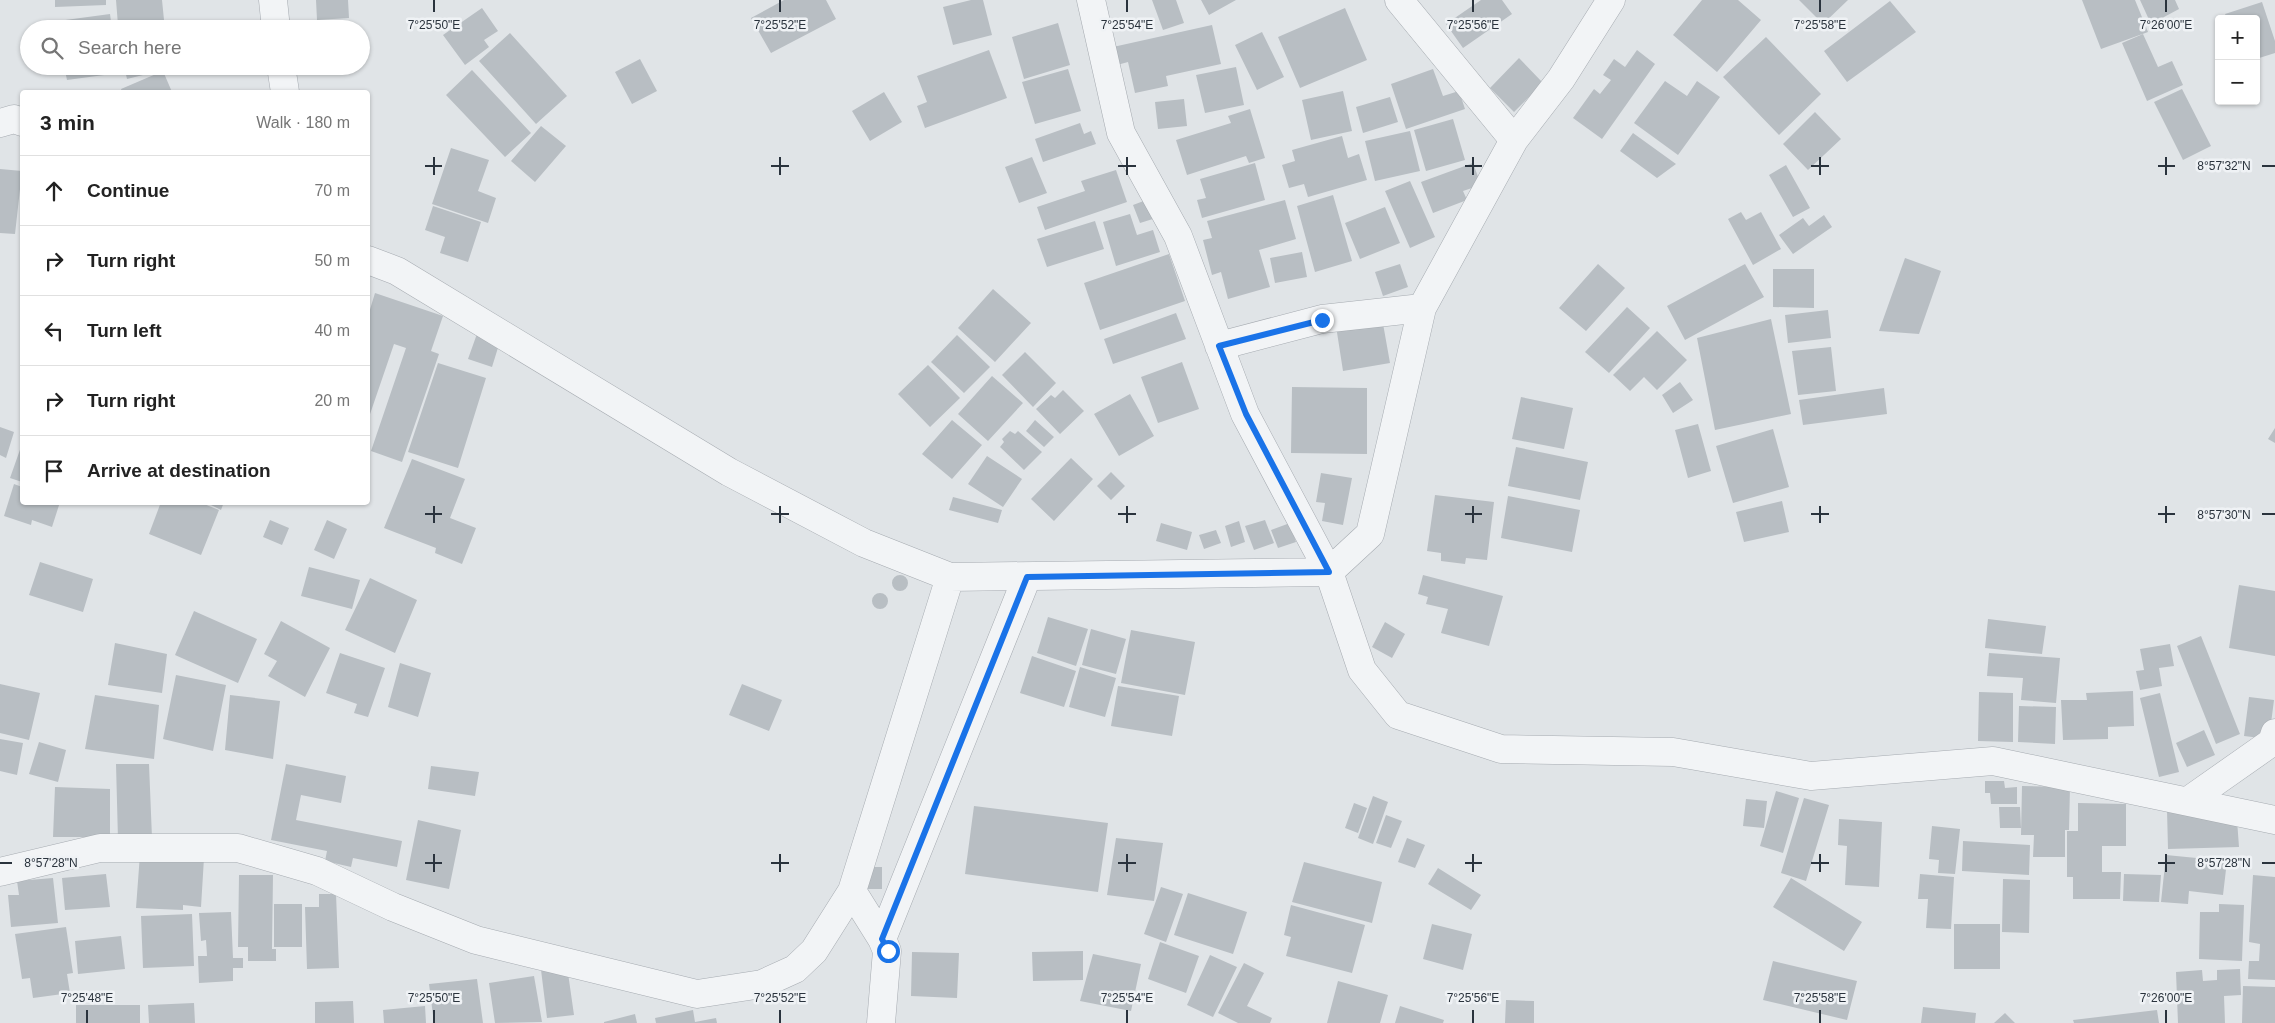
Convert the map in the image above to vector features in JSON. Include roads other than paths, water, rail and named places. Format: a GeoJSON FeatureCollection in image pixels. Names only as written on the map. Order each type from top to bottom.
{"type":"FeatureCollection","features":[{"type":"Feature","properties":{"kind":"street"},"geometry":{"type":"LineString","coordinates":[[273,0],[275,20]]}},
{"type":"Feature","properties":{"kind":"street"},"geometry":{"type":"LineString","coordinates":[[1091,0],[1121,132],[1178,236],[1246,414],[1329,572],[1362,670],[1398,715],[1501,749],[1673,752],[1811,776],[1993,761],[2275,820]]}},
{"type":"Feature","properties":{"kind":"street"},"geometry":{"type":"LineString","coordinates":[[1399,0],[1514,140]]}},
{"type":"Feature","properties":{"kind":"street"},"geometry":{"type":"LineString","coordinates":[[370,261],[397,270],[729,472],[864,544],[950,577],[1329,572],[1370,534],[1422,308],[1514,140],[1560,79],[1612,0]]}},
{"type":"Feature","properties":{"kind":"street"},"geometry":{"type":"LineString","coordinates":[[282,75],[284,90]]}},
{"type":"Feature","properties":{"kind":"street"},"geometry":{"type":"LineString","coordinates":[[1219,346],[1322,320],[1422,308]]}},
{"type":"Feature","properties":{"kind":"street"},"geometry":{"type":"LineString","coordinates":[[0,872],[100,848],[238,848],[317,871],[393,907],[476,940],[697,994],[762,984],[795,969],[814,951],[852,891],[950,577]]}},
{"type":"Feature","properties":{"kind":"street"},"geometry":{"type":"LineString","coordinates":[[882,939],[1027,577]]}},
{"type":"Feature","properties":{"kind":"street"},"geometry":{"type":"LineString","coordinates":[[2188,801],[2272,742],[2275,733]]}},
{"type":"Feature","properties":{"kind":"street"},"geometry":{"type":"LineString","coordinates":[[852,891],[888,951],[880,1023]]}}]}
